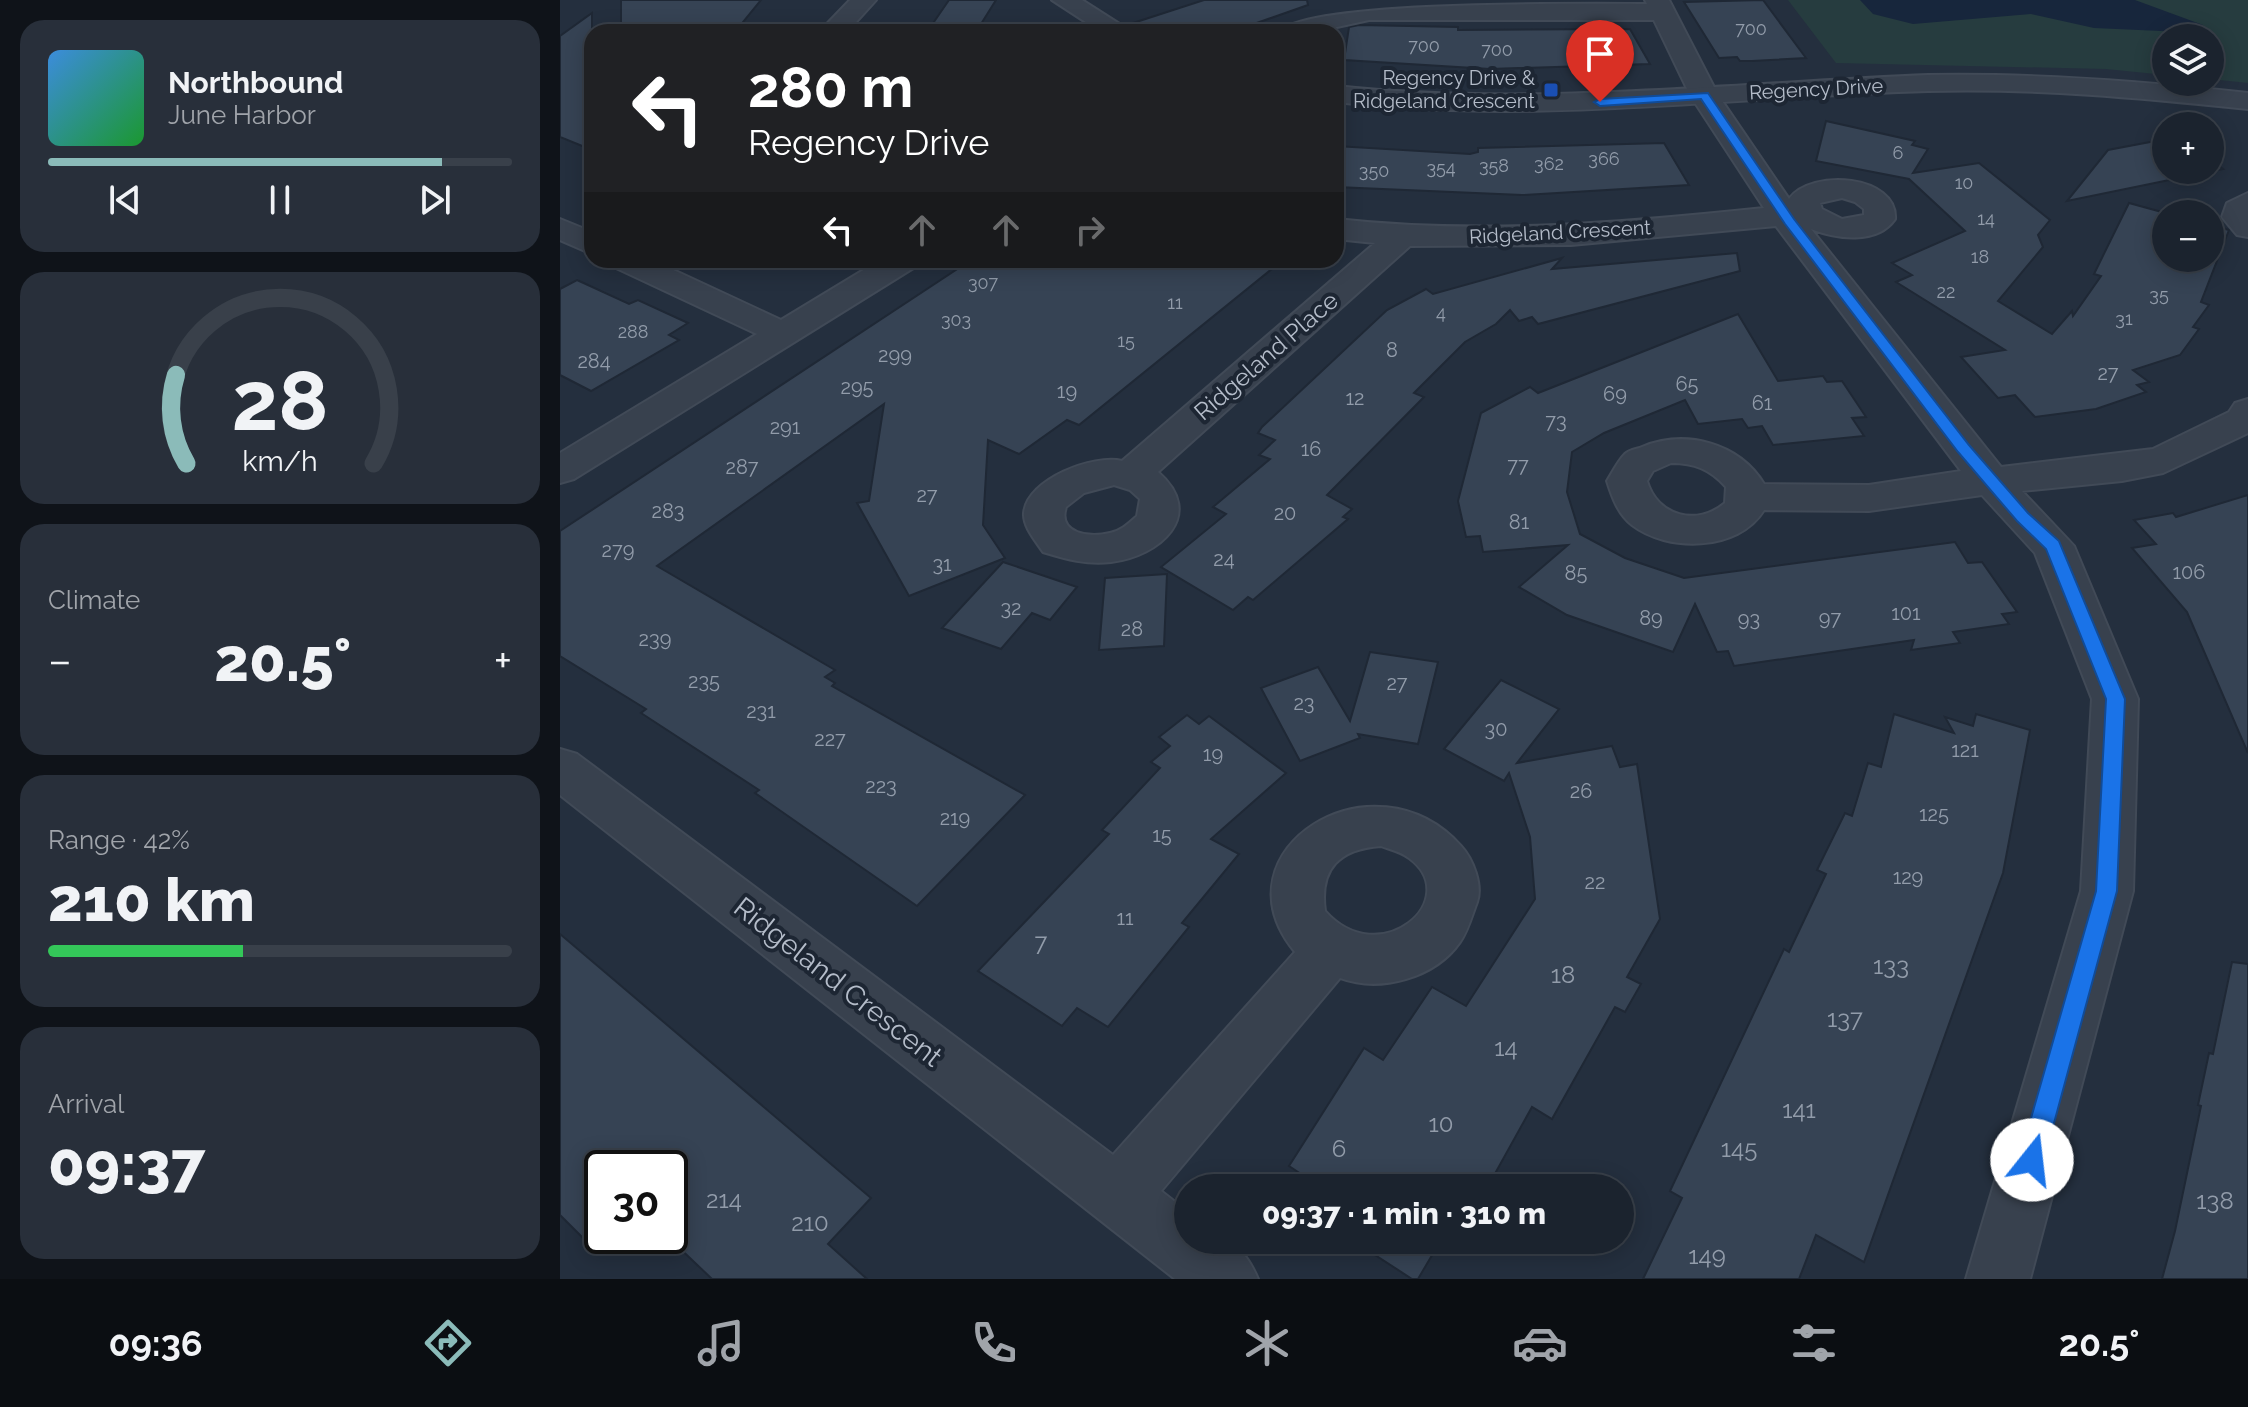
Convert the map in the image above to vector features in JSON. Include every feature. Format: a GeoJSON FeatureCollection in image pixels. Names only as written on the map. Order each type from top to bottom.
{"type":"FeatureCollection","features":[{"type":"Feature","properties":{"kind":"street"},"geometry":{"type":"LineString","coordinates":[[841,24],[864,0]]}},
{"type":"Feature","properties":{"kind":"street"},"geometry":{"type":"LineString","coordinates":[[1064,0],[1105,24]]}},
{"type":"Feature","properties":{"kind":"street"},"geometry":{"type":"LineString","coordinates":[[1324,24],[1369,12],[1661,6],[1704,95],[1992,480],[2053,546],[2115,699],[2107,891],[1998,1279]]}},
{"type":"Feature","properties":{"kind":"street","name":"Regency Drive"},"geometry":{"type":"LineString","coordinates":[[1344,95],[1384,101],[1492,106],[1929,83],[2129,87],[2248,101]]}},
{"type":"Feature","properties":{"kind":"street"},"geometry":{"type":"LineString","coordinates":[[2248,202],[2238,210],[2238,217],[2248,228]]}},
{"type":"Feature","properties":{"kind":"street","name":"Ridgeland Crescent"},"geometry":{"type":"LineString","coordinates":[[1344,230],[1400,238],[1539,237],[1796,214]]}},
{"type":"Feature","properties":{"kind":"street"},"geometry":{"type":"LineString","coordinates":[[560,228],[584,240]]}},
{"type":"Feature","properties":{"kind":"street","name":"Ridgeland Place"},"geometry":{"type":"LineString","coordinates":[[1132,474],[1400,238]]}},
{"type":"Feature","properties":{"kind":"street"},"geometry":{"type":"LineString","coordinates":[[643,268],[784,334]]}},
{"type":"Feature","properties":{"kind":"street"},"geometry":{"type":"LineString","coordinates":[[560,470],[890,268]]}},
{"type":"Feature","properties":{"kind":"street"},"geometry":{"type":"LineString","coordinates":[[1748,497],[1869,498],[1992,480],[2122,468],[2163,460],[2243,420],[2248,411]]}},
{"type":"Feature","properties":{"kind":"street","name":"Ridgeland Crescent"},"geometry":{"type":"LineString","coordinates":[[560,768],[1226,1279]]}},
{"type":"Feature","properties":{"kind":"street"},"geometry":{"type":"LineString","coordinates":[[1117,1196],[1331,950]]}},
{"type":"Feature","properties":{"kind":"green space"},"geometry":{"type":"Polygon","coordinates":[[[1788,0],[2248,0],[2248,83],[2224,80],[2224,24],[2152,24],[2152,74],[2106,69],[1836,63],[1788,0]]]}},
{"type":"Feature","properties":{"kind":"water"},"geometry":{"type":"Polygon","coordinates":[[[1860,0],[2135,0],[2200,24],[2152,24],[2152,31],[2094,28],[2031,14],[1913,24],[1873,14],[1860,0]]]}},
{"type":"Feature","properties":{"kind":"building"},"geometry":{"type":"Polygon","coordinates":[[[621,0],[761,0],[742,24],[621,24],[621,0]]]}},
{"type":"Feature","properties":{"kind":"building"},"geometry":{"type":"Polygon","coordinates":[[[949,0],[996,0],[981,24],[932,24],[949,0]]]}},
{"type":"Feature","properties":{"kind":"building"},"geometry":{"type":"Polygon","coordinates":[[[1204,0],[1307,0],[1308,5],[1254,24],[1130,24],[1204,0]]]}},
{"type":"Feature","properties":{"kind":"building"},"geometry":{"type":"Polygon","coordinates":[[[1763,0],[1806,58],[1740,61],[1737,57],[1719,58],[1684,2],[1763,0]]]}},
{"type":"Feature","properties":{"kind":"building"},"geometry":{"type":"Polygon","coordinates":[[[592,13],[592,24],[584,24],[584,147],[560,137],[560,36],[592,13]]]}},
{"type":"Feature","properties":{"kind":"building"},"geometry":{"type":"Polygon","coordinates":[[[1349,27],[1458,27],[1458,30],[1630,29],[1650,64],[1490,69],[1344,60],[1349,27]]]}},
{"type":"Feature","properties":{"kind":"building"},"geometry":{"type":"Polygon","coordinates":[[[1826,121],[1915,141],[1912,145],[1928,149],[1913,173],[1979,163],[2050,220],[2038,235],[2043,247],[1998,301],[2052,334],[2072,311],[2073,316],[2101,276],[2094,274],[2129,203],[2152,209],[2152,272],[2213,272],[2201,302],[2209,305],[2193,327],[2199,329],[2180,355],[2133,370],[2149,382],[2137,385],[2146,392],[2096,409],[2035,417],[2015,395],[1998,398],[1961,357],[2005,350],[1896,282],[1912,275],[1892,263],[1965,231],[1909,179],[1816,161],[1826,121]]]}},
{"type":"Feature","properties":{"kind":"building"},"geometry":{"type":"Polygon","coordinates":[[[2152,142],[2152,184],[2067,201],[2108,150],[2152,142]]]}},
{"type":"Feature","properties":{"kind":"building"},"geometry":{"type":"Polygon","coordinates":[[[1664,143],[1689,185],[1522,195],[1344,187],[1344,146],[1470,154],[1478,152],[1478,148],[1664,143]]]}},
{"type":"Feature","properties":{"kind":"building"},"geometry":{"type":"Polygon","coordinates":[[[1737,253],[1740,271],[1538,324],[1532,317],[1519,321],[1510,310],[1496,324],[1465,342],[1414,393],[1424,397],[1327,495],[1352,509],[1343,517],[1348,519],[1253,600],[1248,597],[1233,610],[1161,567],[1226,514],[1213,507],[1270,459],[1259,455],[1275,440],[1258,433],[1262,427],[1387,310],[1426,289],[1433,294],[1562,258],[1552,269],[1737,253]]]}},
{"type":"Feature","properties":{"kind":"building"},"geometry":{"type":"Polygon","coordinates":[[[959,268],[1273,268],[1079,425],[1067,420],[1019,454],[988,440],[983,525],[1005,558],[909,596],[857,503],[869,501],[884,404],[657,566],[835,670],[825,677],[835,683],[832,686],[1025,795],[917,906],[755,793],[759,790],[641,713],[646,709],[560,656],[560,531],[959,268]]]}},
{"type":"Feature","properties":{"kind":"building"},"geometry":{"type":"Polygon","coordinates":[[[577,280],[629,304],[638,300],[688,323],[669,335],[679,340],[591,391],[560,375],[560,289],[577,280]]]}},
{"type":"Feature","properties":{"kind":"building"},"geometry":{"type":"Polygon","coordinates":[[[1738,314],[1778,381],[1823,376],[1827,382],[1842,381],[1866,417],[1852,418],[1864,436],[1773,445],[1762,426],[1748,428],[1742,419],[1698,424],[1685,400],[1604,433],[1572,452],[1567,492],[1580,534],[1625,558],[1684,578],[1955,542],[1968,563],[1982,562],[2017,612],[2002,614],[2009,624],[1953,632],[1960,643],[1911,650],[1914,640],[1734,666],[1728,651],[1717,652],[1695,604],[1673,652],[1567,615],[1519,587],[1568,545],[1483,552],[1480,536],[1466,537],[1458,501],[1481,413],[1530,387],[1538,393],[1738,314]]]}},
{"type":"Feature","properties":{"kind":"building"},"geometry":{"type":"Polygon","coordinates":[[[2248,495],[2248,753],[2187,612],[2132,548],[2156,544],[2134,520],[2173,513],[2176,517],[2248,495]]]}},
{"type":"Feature","properties":{"kind":"building"},"geometry":{"type":"Polygon","coordinates":[[[1003,562],[1077,587],[1050,620],[1032,613],[1001,649],[942,628],[1003,562]]]}},
{"type":"Feature","properties":{"kind":"building"},"geometry":{"type":"Polygon","coordinates":[[[1167,574],[1164,646],[1099,650],[1105,578],[1167,574]]]}},
{"type":"Feature","properties":{"kind":"building"},"geometry":{"type":"Polygon","coordinates":[[[1370,652],[1438,662],[1418,744],[1358,734],[1360,738],[1300,761],[1261,688],[1318,667],[1350,721],[1370,652]]]}},
{"type":"Feature","properties":{"kind":"building"},"geometry":{"type":"Polygon","coordinates":[[[1501,680],[1559,709],[1517,763],[1612,746],[1620,767],[1637,764],[1660,919],[1627,977],[1641,984],[1625,1012],[1615,1007],[1552,1119],[1532,1107],[1495,1174],[1301,1174],[1289,1166],[1364,1048],[1383,1060],[1432,987],[1466,1006],[1535,899],[1530,837],[1509,773],[1504,781],[1444,749],[1501,680]]]}},
{"type":"Feature","properties":{"kind":"building"},"geometry":{"type":"Polygon","coordinates":[[[1894,714],[1954,733],[1945,717],[1973,726],[1976,714],[2030,730],[2003,873],[1864,1262],[1816,1235],[1799,1279],[1643,1279],[1682,1198],[1670,1191],[1784,949],[1789,952],[1826,874],[1817,870],[1845,813],[1852,816],[1868,763],[1881,767],[1894,714]]]}},
{"type":"Feature","properties":{"kind":"building"},"geometry":{"type":"Polygon","coordinates":[[[1187,715],[1199,724],[1209,716],[1286,773],[1211,839],[1239,854],[1182,923],[1189,927],[1108,1027],[1077,1008],[1062,1026],[978,971],[1109,834],[1102,830],[1160,768],[1151,762],[1170,746],[1159,737],[1187,715]]]}},
{"type":"Feature","properties":{"kind":"building"},"geometry":{"type":"Polygon","coordinates":[[[560,934],[871,1198],[828,1244],[867,1279],[712,1279],[686,1254],[688,1150],[584,1150],[584,1239],[560,1215],[560,934]]]}},
{"type":"Feature","properties":{"kind":"building"},"geometry":{"type":"Polygon","coordinates":[[[2232,962],[2248,964],[2248,1279],[2162,1279],[2201,1106],[2198,1105],[2209,1053],[2213,1054],[2232,962]]]}},
{"type":"Feature","properties":{"kind":"building"},"geometry":{"type":"Polygon","coordinates":[[[1374,1254],[1433,1254],[1418,1279],[1412,1279],[1374,1254]]]}},
{"type":"Feature","properties":{"kind":"place","name":"Regency Drive & Ridgeland Crescent"},"geometry":{"type":"Point","coordinates":[1551,90]}},
{"type":"Feature","properties":{"kind":"route"},"geometry":{"type":"LineString","coordinates":[[1600,102],[1704,95],[1789,222],[1963,448],[2023,517],[2053,546],[2115,699],[2107,891],[2032,1160]]}}]}
